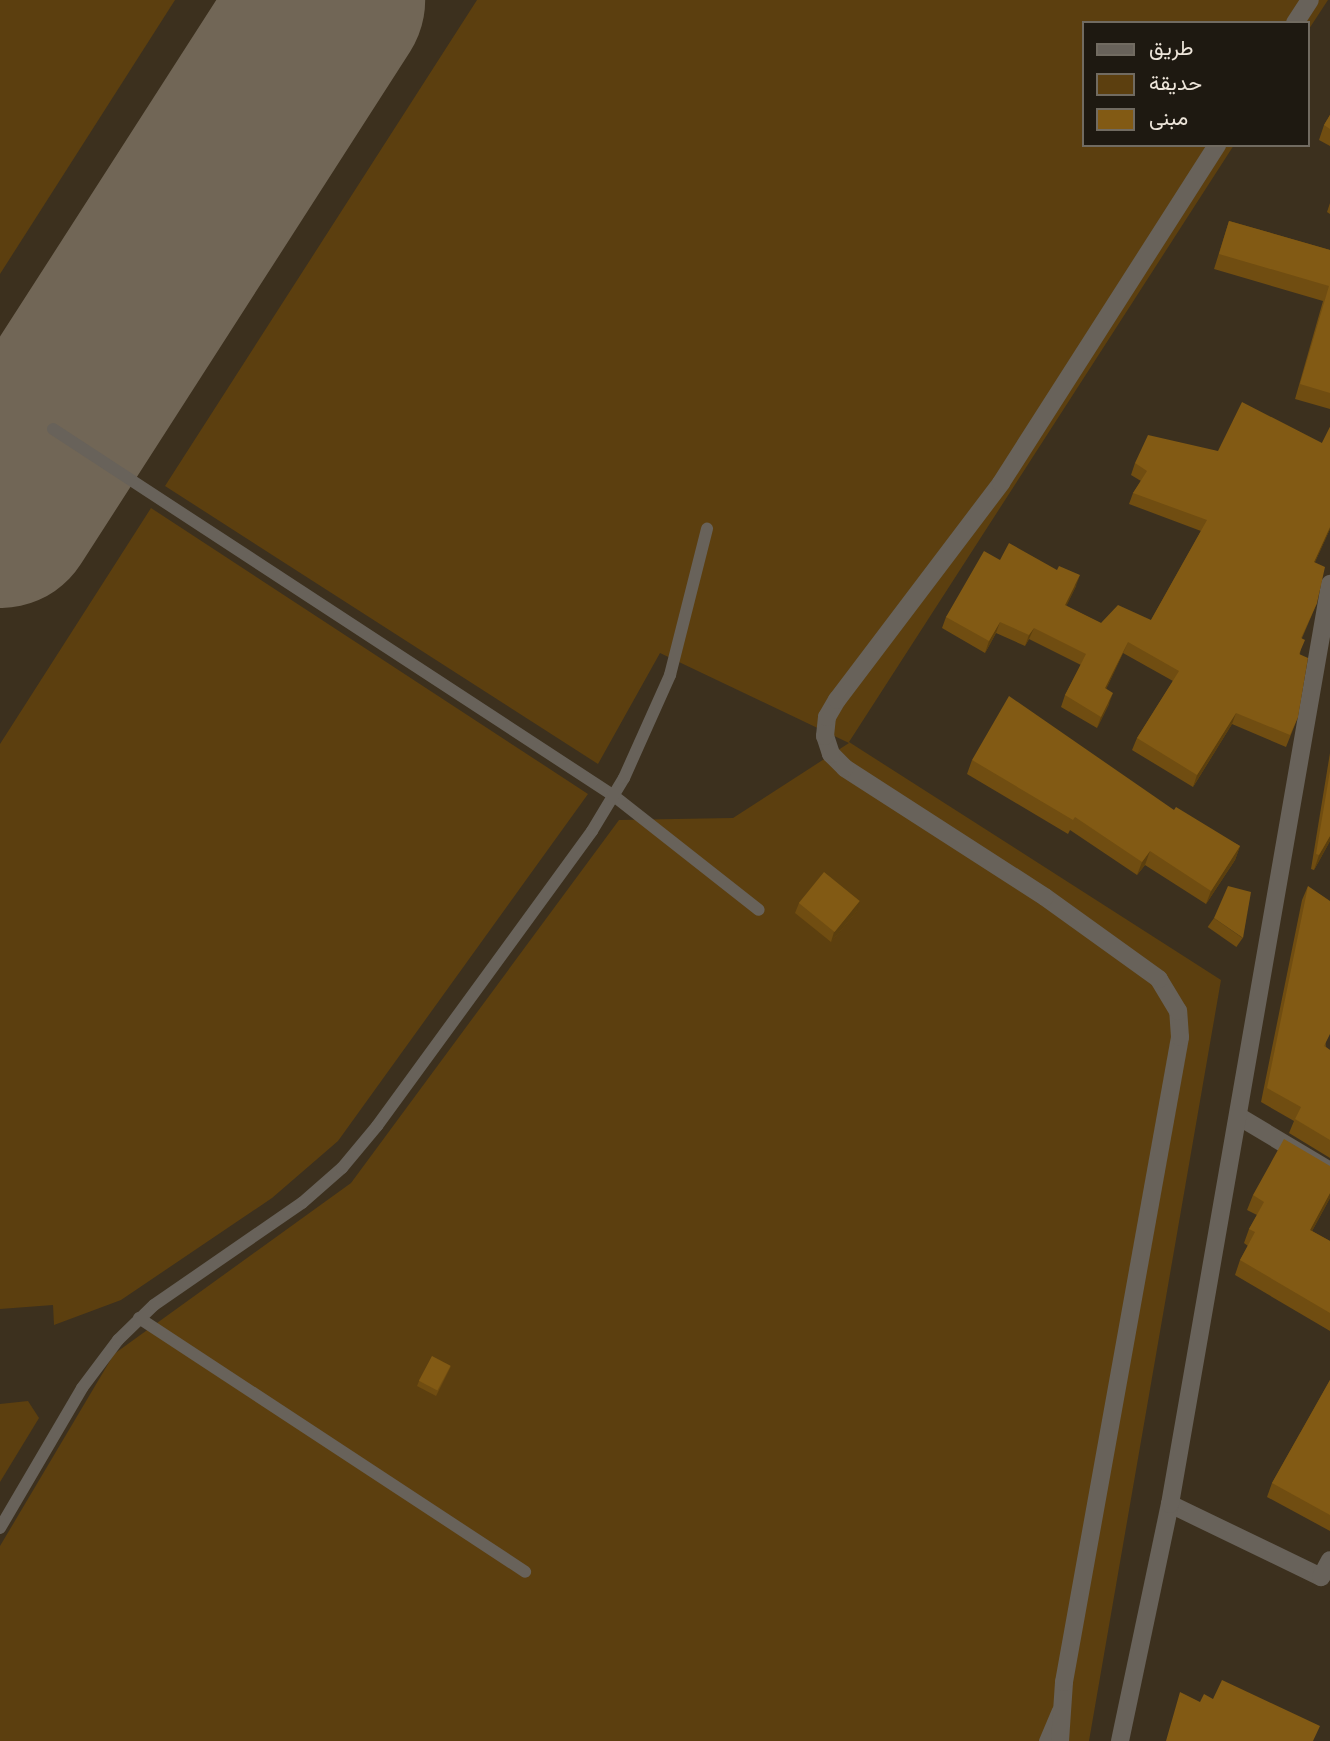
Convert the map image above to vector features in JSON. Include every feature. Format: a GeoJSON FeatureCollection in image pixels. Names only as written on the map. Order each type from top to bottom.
{"type":"FeatureCollection","features":[{"type":"Feature","properties":{"kind":"street"},"geometry":{"type":"LineString","coordinates":[[1296,21],[1310,0]]}},
{"type":"Feature","properties":{"kind":"street"},"geometry":{"type":"LineString","coordinates":[[1060,1741],[1061,1705],[1180,1037],[1178,1011],[1159,979],[1045,897],[845,768],[831,754],[825,736],[827,717],[837,700],[1000,483],[1215,147]]}},
{"type":"Feature","properties":{"kind":"street"},"geometry":{"type":"LineString","coordinates":[[1120,1741],[1170,1504],[1327,615],[1330,584]]}},
{"type":"Feature","properties":{"kind":"street"},"geometry":{"type":"LineString","coordinates":[[1238,1116],[1330,1171]]}},
{"type":"Feature","properties":{"kind":"street"},"geometry":{"type":"LineString","coordinates":[[1170,1504],[1321,1577],[1330,1560]]}},
{"type":"Feature","properties":{"kind":"lane"},"geometry":{"type":"LineString","coordinates":[[53,429],[614,796],[759,910]]}},
{"type":"Feature","properties":{"kind":"lane"},"geometry":{"type":"LineString","coordinates":[[0,1528],[99,1363],[139,1318],[302,1203],[342,1168],[417,1072],[592,831],[614,796],[670,675],[707,529]]}},
{"type":"Feature","properties":{"kind":"lane"},"geometry":{"type":"LineString","coordinates":[[139,1318],[525,1572]]}},
{"type":"Feature","properties":{"kind":"lane"},"geometry":{"type":"LineString","coordinates":[[1045,1741],[1061,1705]]}},
{"type":"Feature","properties":{"kind":"green space"},"geometry":{"type":"Polygon","coordinates":[[[0,0],[175,0],[0,274],[0,0]]]}},
{"type":"Feature","properties":{"kind":"green space"},"geometry":{"type":"Polygon","coordinates":[[[477,0],[1328,0],[1309,29],[1309,21],[1082,21],[1082,147],[1233,147],[849,742],[1221,980],[1089,1741],[0,1741],[0,1546],[114,1354],[351,1183],[619,820],[733,818],[849,743],[660,653],[598,764],[165,486],[477,0]]]}},
{"type":"Feature","properties":{"kind":"green space"},"geometry":{"type":"Polygon","coordinates":[[[151,508],[588,794],[338,1141],[272,1198],[121,1300],[54,1325],[53,1305],[0,1309],[0,744],[151,508]]]}},
{"type":"Feature","properties":{"kind":"green space"},"geometry":{"type":"Polygon","coordinates":[[[28,1401],[39,1418],[0,1482],[0,1404],[28,1401]]]}},
{"type":"Feature","properties":{"kind":"building"},"geometry":{"type":"Polygon","coordinates":[[[1330,115],[1330,129],[1324,125],[1330,115]]]}},
{"type":"Feature","properties":{"kind":"building"},"geometry":{"type":"Polygon","coordinates":[[[1229,221],[1330,250],[1330,393],[1300,384],[1329,286],[1219,254],[1229,221]]]}},
{"type":"Feature","properties":{"kind":"building"},"geometry":{"type":"Polygon","coordinates":[[[1242,402],[1322,443],[1330,427],[1330,527],[1314,562],[1325,567],[1317,603],[1301,638],[1305,640],[1299,654],[1308,658],[1298,717],[1290,735],[1236,713],[1197,775],[1137,738],[1179,671],[1128,642],[1105,688],[1113,693],[1101,717],[1065,695],[1086,654],[1034,628],[1029,635],[1000,622],[989,641],[946,617],[984,551],[1000,560],[1009,543],[1057,570],[1059,566],[1080,575],[1065,605],[1101,623],[1118,605],[1151,620],[1207,520],[1133,493],[1147,471],[1135,463],[1148,435],[1218,451],[1242,402]]]}},
{"type":"Feature","properties":{"kind":"building"},"geometry":{"type":"Polygon","coordinates":[[[1009,696],[1174,810],[1176,807],[1240,846],[1211,891],[1150,851],[1142,862],[1075,817],[1073,820],[972,760],[1009,696]]]}},
{"type":"Feature","properties":{"kind":"building"},"geometry":{"type":"Polygon","coordinates":[[[1330,771],[1330,836],[1319,855],[1316,854],[1330,771]]]}},
{"type":"Feature","properties":{"kind":"building"},"geometry":{"type":"Polygon","coordinates":[[[824,872],[860,901],[835,932],[799,903],[824,872]]]}},
{"type":"Feature","properties":{"kind":"building"},"geometry":{"type":"Polygon","coordinates":[[[1228,886],[1251,892],[1243,938],[1214,918],[1228,886]]]}},
{"type":"Feature","properties":{"kind":"building"},"geometry":{"type":"Polygon","coordinates":[[[1308,886],[1330,901],[1330,1034],[1324,1046],[1330,1050],[1330,1140],[1295,1119],[1301,1107],[1267,1088],[1308,886]]]}},
{"type":"Feature","properties":{"kind":"building"},"geometry":{"type":"Polygon","coordinates":[[[1284,1139],[1330,1166],[1330,1193],[1310,1230],[1330,1241],[1330,1313],[1240,1260],[1255,1232],[1249,1229],[1264,1202],[1253,1195],[1284,1139]]]}},
{"type":"Feature","properties":{"kind":"building"},"geometry":{"type":"Polygon","coordinates":[[[432,1356],[451,1366],[437,1391],[419,1381],[432,1356]]]}},
{"type":"Feature","properties":{"kind":"building"},"geometry":{"type":"Polygon","coordinates":[[[1330,1380],[1330,1515],[1272,1483],[1330,1380]]]}},
{"type":"Feature","properties":{"kind":"building"},"geometry":{"type":"Polygon","coordinates":[[[1222,1680],[1320,1726],[1313,1741],[1166,1741],[1180,1692],[1200,1702],[1204,1694],[1213,1699],[1222,1680]]]}},
{"type":"Feature","properties":{"kind":"runway"},"geometry":{"type":"LineString","coordinates":[[0,512],[329,0]]}}]}
